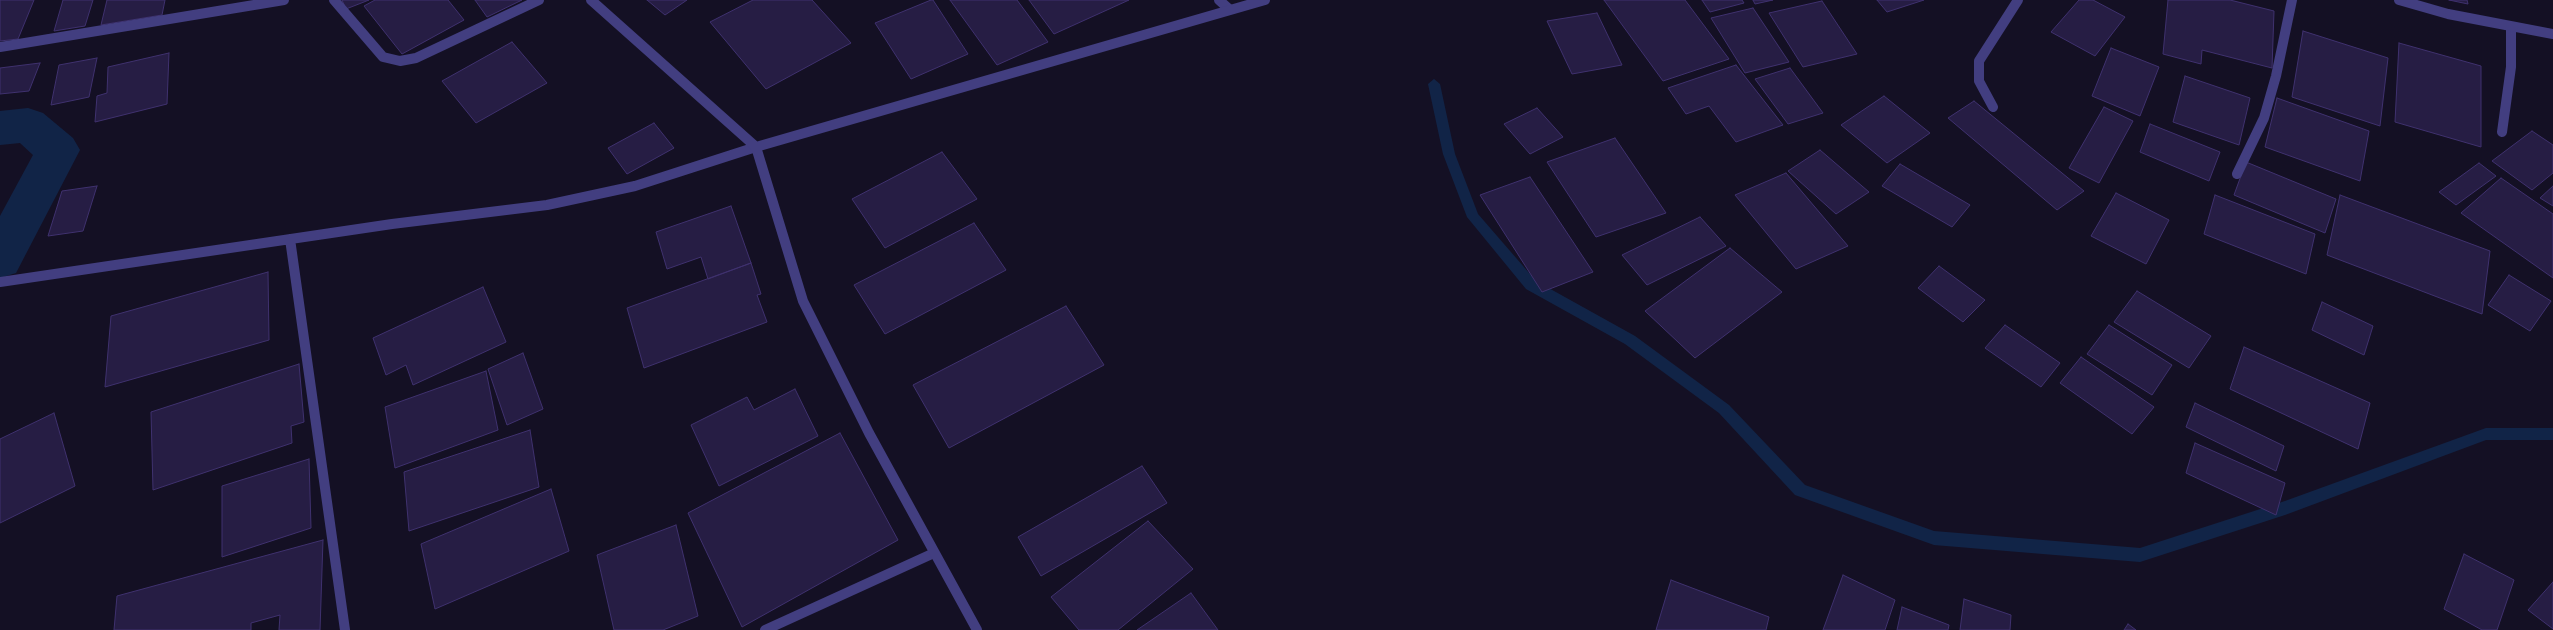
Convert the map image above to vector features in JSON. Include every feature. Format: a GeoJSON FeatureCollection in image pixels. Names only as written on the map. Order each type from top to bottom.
{"type":"FeatureCollection","features":[{"type":"Feature","properties":{"kind":"street"},"geometry":{"type":"LineString","coordinates":[[0,47],[284,0]]}},
{"type":"Feature","properties":{"kind":"street"},"geometry":{"type":"LineString","coordinates":[[334,0],[383,57],[400,61],[416,58],[539,0]]}},
{"type":"Feature","properties":{"kind":"street"},"geometry":{"type":"LineString","coordinates":[[591,0],[756,147],[803,300],[869,433],[977,630]]}},
{"type":"Feature","properties":{"kind":"street"},"geometry":{"type":"LineString","coordinates":[[1219,0],[1229,9]]}},
{"type":"Feature","properties":{"kind":"street"},"geometry":{"type":"LineString","coordinates":[[4,282],[290,239],[547,204],[635,186],[756,147],[968,87],[1229,9],[1265,0]]}},
{"type":"Feature","properties":{"kind":"street"},"geometry":{"type":"LineString","coordinates":[[1993,107],[1979,81],[1978,61],[2018,0]]}},
{"type":"Feature","properties":{"kind":"street"},"geometry":{"type":"LineString","coordinates":[[2237,174],[2264,118],[2276,76],[2292,0]]}},
{"type":"Feature","properties":{"kind":"street"},"geometry":{"type":"LineString","coordinates":[[2400,0],[2448,14],[2510,28],[2553,34]]}},
{"type":"Feature","properties":{"kind":"street"},"geometry":{"type":"LineString","coordinates":[[2502,132],[2511,67],[2510,28]]}},
{"type":"Feature","properties":{"kind":"street"},"geometry":{"type":"LineString","coordinates":[[290,239],[345,630]]}},
{"type":"Feature","properties":{"kind":"street"},"geometry":{"type":"LineString","coordinates":[[765,630],[934,553]]}},
{"type":"Feature","properties":{"kind":"building"},"geometry":{"type":"Polygon","coordinates":[[[0,0],[34,0],[18,39],[0,41],[0,0]]]}},
{"type":"Feature","properties":{"kind":"building"},"geometry":{"type":"Polygon","coordinates":[[[63,0],[93,0],[85,26],[54,31],[63,0]]]}},
{"type":"Feature","properties":{"kind":"building"},"geometry":{"type":"Polygon","coordinates":[[[107,0],[165,0],[162,15],[101,25],[107,0]]]}},
{"type":"Feature","properties":{"kind":"building"},"geometry":{"type":"Polygon","coordinates":[[[342,0],[369,0],[346,9],[342,0]]]}},
{"type":"Feature","properties":{"kind":"building"},"geometry":{"type":"Polygon","coordinates":[[[375,0],[448,0],[464,20],[402,54],[364,6],[375,0]]]}},
{"type":"Feature","properties":{"kind":"building"},"geometry":{"type":"Polygon","coordinates":[[[475,0],[522,0],[487,17],[475,0]]]}},
{"type":"Feature","properties":{"kind":"building"},"geometry":{"type":"Polygon","coordinates":[[[647,0],[687,0],[665,15],[647,0]]]}},
{"type":"Feature","properties":{"kind":"building"},"geometry":{"type":"Polygon","coordinates":[[[753,0],[812,0],[851,43],[766,89],[710,22],[753,0]]]}},
{"type":"Feature","properties":{"kind":"building"},"geometry":{"type":"Polygon","coordinates":[[[933,0],[968,54],[911,79],[875,23],[933,0]]]}},
{"type":"Feature","properties":{"kind":"building"},"geometry":{"type":"Polygon","coordinates":[[[950,0],[1017,0],[1048,42],[997,65],[950,0]]]}},
{"type":"Feature","properties":{"kind":"building"},"geometry":{"type":"Polygon","coordinates":[[[1029,0],[1129,0],[1054,34],[1029,0]]]}},
{"type":"Feature","properties":{"kind":"building"},"geometry":{"type":"Polygon","coordinates":[[[1604,0],[1685,0],[1729,59],[1663,81],[1604,0]]]}},
{"type":"Feature","properties":{"kind":"building"},"geometry":{"type":"Polygon","coordinates":[[[1702,0],[1742,0],[1744,3],[1710,12],[1702,0]]]}},
{"type":"Feature","properties":{"kind":"building"},"geometry":{"type":"Polygon","coordinates":[[[1753,0],[1773,0],[1755,4],[1753,0]]]}},
{"type":"Feature","properties":{"kind":"building"},"geometry":{"type":"Polygon","coordinates":[[[1877,0],[1924,0],[1887,12],[1877,0]]]}},
{"type":"Feature","properties":{"kind":"building"},"geometry":{"type":"Polygon","coordinates":[[[2079,0],[2093,0],[2125,17],[2095,56],[2051,32],[2079,0]]]}},
{"type":"Feature","properties":{"kind":"building"},"geometry":{"type":"Polygon","coordinates":[[[2168,0],[2230,0],[2274,11],[2272,68],[2202,50],[2201,64],[2163,54],[2168,0]]]}},
{"type":"Feature","properties":{"kind":"building"},"geometry":{"type":"Polygon","coordinates":[[[2449,0],[2467,0],[2468,4],[2449,0]]]}},
{"type":"Feature","properties":{"kind":"building"},"geometry":{"type":"Polygon","coordinates":[[[1822,1],[1857,54],[1803,67],[1769,13],[1822,1]]]}},
{"type":"Feature","properties":{"kind":"building"},"geometry":{"type":"Polygon","coordinates":[[[1753,8],[1789,62],[1745,73],[1711,18],[1753,8]]]}},
{"type":"Feature","properties":{"kind":"building"},"geometry":{"type":"Polygon","coordinates":[[[1597,13],[1622,65],[1572,74],[1547,21],[1597,13]]]}},
{"type":"Feature","properties":{"kind":"building"},"geometry":{"type":"Polygon","coordinates":[[[2303,31],[2388,58],[2380,126],[2292,97],[2303,31]]]}},
{"type":"Feature","properties":{"kind":"building"},"geometry":{"type":"Polygon","coordinates":[[[512,42],[547,83],[476,123],[442,81],[512,42]]]}},
{"type":"Feature","properties":{"kind":"building"},"geometry":{"type":"Polygon","coordinates":[[[2399,43],[2481,66],[2481,147],[2395,122],[2399,43]]]}},
{"type":"Feature","properties":{"kind":"building"},"geometry":{"type":"Polygon","coordinates":[[[2111,48],[2159,67],[2140,116],[2092,96],[2111,48]]]}},
{"type":"Feature","properties":{"kind":"building"},"geometry":{"type":"Polygon","coordinates":[[[169,53],[167,104],[95,122],[97,96],[107,93],[108,67],[169,53]]]}},
{"type":"Feature","properties":{"kind":"building"},"geometry":{"type":"Polygon","coordinates":[[[97,58],[89,97],[51,105],[59,65],[97,58]]]}},
{"type":"Feature","properties":{"kind":"building"},"geometry":{"type":"Polygon","coordinates":[[[40,63],[29,91],[0,94],[0,68],[40,63]]]}},
{"type":"Feature","properties":{"kind":"building"},"geometry":{"type":"Polygon","coordinates":[[[1736,65],[1783,125],[1736,142],[1709,106],[1686,114],[1668,88],[1736,65]]]}},
{"type":"Feature","properties":{"kind":"building"},"geometry":{"type":"Polygon","coordinates":[[[1790,68],[1823,113],[1788,124],[1755,79],[1790,68]]]}},
{"type":"Feature","properties":{"kind":"building"},"geometry":{"type":"Polygon","coordinates":[[[2185,76],[2250,98],[2239,145],[2173,122],[2185,76]]]}},
{"type":"Feature","properties":{"kind":"building"},"geometry":{"type":"Polygon","coordinates":[[[1884,96],[1930,133],[1887,163],[1841,125],[1884,96]]]}},
{"type":"Feature","properties":{"kind":"building"},"geometry":{"type":"Polygon","coordinates":[[[2277,98],[2369,131],[2360,181],[2265,147],[2277,98]]]}},
{"type":"Feature","properties":{"kind":"building"},"geometry":{"type":"Polygon","coordinates":[[[1974,101],[2084,191],[2057,210],[1948,118],[1974,101]]]}},
{"type":"Feature","properties":{"kind":"building"},"geometry":{"type":"Polygon","coordinates":[[[2104,107],[2133,121],[2099,183],[2069,168],[2104,107]]]}},
{"type":"Feature","properties":{"kind":"building"},"geometry":{"type":"Polygon","coordinates":[[[1537,108],[1563,137],[1530,154],[1504,124],[1537,108]]]}},
{"type":"Feature","properties":{"kind":"building"},"geometry":{"type":"Polygon","coordinates":[[[654,123],[674,148],[627,174],[608,148],[654,123]]]}},
{"type":"Feature","properties":{"kind":"building"},"geometry":{"type":"Polygon","coordinates":[[[2150,124],[2220,152],[2209,181],[2140,152],[2150,124]]]}},
{"type":"Feature","properties":{"kind":"building"},"geometry":{"type":"Polygon","coordinates":[[[2532,131],[2553,145],[2553,173],[2532,190],[2492,161],[2532,131]]]}},
{"type":"Feature","properties":{"kind":"building"},"geometry":{"type":"Polygon","coordinates":[[[1615,138],[1666,213],[1596,237],[1547,162],[1615,138]]]}},
{"type":"Feature","properties":{"kind":"building"},"geometry":{"type":"Polygon","coordinates":[[[1820,150],[1869,192],[1836,214],[1788,171],[1820,150]]]}},
{"type":"Feature","properties":{"kind":"building"},"geometry":{"type":"Polygon","coordinates":[[[942,152],[977,199],[885,248],[852,199],[942,152]]]}},
{"type":"Feature","properties":{"kind":"building"},"geometry":{"type":"Polygon","coordinates":[[[2246,162],[2336,199],[2325,233],[2234,195],[2246,162]]]}},
{"type":"Feature","properties":{"kind":"building"},"geometry":{"type":"Polygon","coordinates":[[[2479,163],[2496,176],[2456,205],[2439,192],[2479,163]]]}},
{"type":"Feature","properties":{"kind":"building"},"geometry":{"type":"Polygon","coordinates":[[[1900,164],[1970,205],[1952,227],[1882,186],[1900,164]]]}},
{"type":"Feature","properties":{"kind":"building"},"geometry":{"type":"Polygon","coordinates":[[[1786,173],[1848,246],[1796,269],[1735,195],[1786,173]]]}},
{"type":"Feature","properties":{"kind":"building"},"geometry":{"type":"Polygon","coordinates":[[[1530,177],[1593,272],[1542,292],[1480,195],[1530,177]]]}},
{"type":"Feature","properties":{"kind":"building"},"geometry":{"type":"Polygon","coordinates":[[[2501,178],[2553,214],[2553,278],[2461,213],[2501,178]]]}},
{"type":"Feature","properties":{"kind":"building"},"geometry":{"type":"Polygon","coordinates":[[[97,186],[83,231],[48,236],[62,191],[97,186]]]}},
{"type":"Feature","properties":{"kind":"building"},"geometry":{"type":"Polygon","coordinates":[[[2553,186],[2553,206],[2540,198],[2553,186]]]}},
{"type":"Feature","properties":{"kind":"building"},"geometry":{"type":"Polygon","coordinates":[[[2116,193],[2169,220],[2146,264],[2091,236],[2116,193]]]}},
{"type":"Feature","properties":{"kind":"building"},"geometry":{"type":"Polygon","coordinates":[[[2215,195],[2315,234],[2306,274],[2204,234],[2215,195]]]}},
{"type":"Feature","properties":{"kind":"building"},"geometry":{"type":"Polygon","coordinates":[[[2340,195],[2490,251],[2482,314],[2327,255],[2340,195]]]}},
{"type":"Feature","properties":{"kind":"building"},"geometry":{"type":"Polygon","coordinates":[[[731,206],[751,263],[708,279],[701,257],[667,269],[656,232],[731,206]]]}},
{"type":"Feature","properties":{"kind":"building"},"geometry":{"type":"Polygon","coordinates":[[[1700,217],[1726,246],[1647,285],[1622,255],[1700,217]]]}},
{"type":"Feature","properties":{"kind":"building"},"geometry":{"type":"Polygon","coordinates":[[[974,223],[1006,270],[885,334],[854,285],[974,223]]]}},
{"type":"Feature","properties":{"kind":"building"},"geometry":{"type":"Polygon","coordinates":[[[1730,248],[1782,292],[1695,358],[1645,311],[1730,248]]]}},
{"type":"Feature","properties":{"kind":"building"},"geometry":{"type":"Polygon","coordinates":[[[751,263],[761,294],[757,295],[767,322],[644,368],[627,308],[751,263]]]}},
{"type":"Feature","properties":{"kind":"building"},"geometry":{"type":"Polygon","coordinates":[[[1939,266],[1985,300],[1963,322],[1918,288],[1939,266]]]}},
{"type":"Feature","properties":{"kind":"building"},"geometry":{"type":"Polygon","coordinates":[[[268,272],[269,340],[105,387],[111,316],[268,272]]]}},
{"type":"Feature","properties":{"kind":"building"},"geometry":{"type":"Polygon","coordinates":[[[2509,275],[2551,301],[2530,331],[2488,305],[2509,275]]]}},
{"type":"Feature","properties":{"kind":"building"},"geometry":{"type":"Polygon","coordinates":[[[483,287],[506,342],[413,385],[406,365],[386,375],[373,338],[483,287]]]}},
{"type":"Feature","properties":{"kind":"building"},"geometry":{"type":"Polygon","coordinates":[[[2137,291],[2211,336],[2189,368],[2114,322],[2137,291]]]}},
{"type":"Feature","properties":{"kind":"building"},"geometry":{"type":"Polygon","coordinates":[[[2322,302],[2373,326],[2364,355],[2312,330],[2322,302]]]}},
{"type":"Feature","properties":{"kind":"building"},"geometry":{"type":"Polygon","coordinates":[[[1066,306],[1104,365],[949,448],[913,385],[1066,306]]]}},
{"type":"Feature","properties":{"kind":"building"},"geometry":{"type":"Polygon","coordinates":[[[2005,325],[2060,363],[2041,387],[1985,348],[2005,325]]]}},
{"type":"Feature","properties":{"kind":"building"},"geometry":{"type":"Polygon","coordinates":[[[2109,325],[2172,365],[2152,395],[2087,354],[2109,325]]]}},
{"type":"Feature","properties":{"kind":"building"},"geometry":{"type":"Polygon","coordinates":[[[2244,347],[2370,403],[2358,449],[2230,389],[2244,347]]]}},
{"type":"Feature","properties":{"kind":"building"},"geometry":{"type":"Polygon","coordinates":[[[523,353],[543,409],[507,425],[488,369],[523,353]]]}},
{"type":"Feature","properties":{"kind":"building"},"geometry":{"type":"Polygon","coordinates":[[[2081,357],[2154,407],[2132,434],[2060,383],[2081,357]]]}},
{"type":"Feature","properties":{"kind":"building"},"geometry":{"type":"Polygon","coordinates":[[[299,364],[304,422],[291,426],[292,443],[153,490],[151,412],[299,364]]]}},
{"type":"Feature","properties":{"kind":"building"},"geometry":{"type":"Polygon","coordinates":[[[486,371],[498,430],[395,468],[385,407],[486,371]]]}},
{"type":"Feature","properties":{"kind":"building"},"geometry":{"type":"Polygon","coordinates":[[[795,389],[818,436],[719,486],[691,425],[747,397],[754,410],[795,389]]]}},
{"type":"Feature","properties":{"kind":"building"},"geometry":{"type":"Polygon","coordinates":[[[2195,403],[2284,446],[2276,471],[2186,427],[2195,403]]]}},
{"type":"Feature","properties":{"kind":"building"},"geometry":{"type":"Polygon","coordinates":[[[54,413],[75,486],[0,523],[0,439],[54,413]]]}},
{"type":"Feature","properties":{"kind":"building"},"geometry":{"type":"Polygon","coordinates":[[[530,430],[539,487],[409,531],[404,472],[530,430]]]}},
{"type":"Feature","properties":{"kind":"building"},"geometry":{"type":"Polygon","coordinates":[[[840,433],[898,540],[742,627],[688,513],[840,433]]]}},
{"type":"Feature","properties":{"kind":"building"},"geometry":{"type":"Polygon","coordinates":[[[2195,443],[2285,483],[2276,515],[2186,473],[2195,443]]]}},
{"type":"Feature","properties":{"kind":"building"},"geometry":{"type":"Polygon","coordinates":[[[309,459],[311,528],[222,557],[222,486],[309,459]]]}},
{"type":"Feature","properties":{"kind":"building"},"geometry":{"type":"Polygon","coordinates":[[[1142,466],[1167,503],[1041,576],[1018,537],[1142,466]]]}},
{"type":"Feature","properties":{"kind":"building"},"geometry":{"type":"Polygon","coordinates":[[[551,489],[569,551],[435,609],[421,544],[551,489]]]}},
{"type":"Feature","properties":{"kind":"building"},"geometry":{"type":"Polygon","coordinates":[[[1148,521],[1193,569],[1118,630],[1079,630],[1051,597],[1148,521]]]}},
{"type":"Feature","properties":{"kind":"building"},"geometry":{"type":"Polygon","coordinates":[[[676,525],[698,616],[663,630],[614,630],[597,555],[676,525]]]}},
{"type":"Feature","properties":{"kind":"building"},"geometry":{"type":"Polygon","coordinates":[[[323,540],[320,630],[279,630],[280,615],[251,623],[251,630],[114,630],[117,596],[323,540]]]}},
{"type":"Feature","properties":{"kind":"building"},"geometry":{"type":"Polygon","coordinates":[[[2464,554],[2514,580],[2497,630],[2482,630],[2444,609],[2464,554]]]}},
{"type":"Feature","properties":{"kind":"building"},"geometry":{"type":"Polygon","coordinates":[[[1843,575],[1895,600],[1885,630],[1823,630],[1843,575]]]}},
{"type":"Feature","properties":{"kind":"building"},"geometry":{"type":"Polygon","coordinates":[[[1671,580],[1769,617],[1766,630],[1656,630],[1671,580]]]}},
{"type":"Feature","properties":{"kind":"building"},"geometry":{"type":"Polygon","coordinates":[[[2553,582],[2553,629],[2528,610],[2553,582]]]}},
{"type":"Feature","properties":{"kind":"building"},"geometry":{"type":"Polygon","coordinates":[[[1191,593],[1218,630],[1137,630],[1191,593]]]}},
{"type":"Feature","properties":{"kind":"building"},"geometry":{"type":"Polygon","coordinates":[[[1964,599],[2011,615],[2010,630],[1960,630],[1964,599]]]}},
{"type":"Feature","properties":{"kind":"building"},"geometry":{"type":"Polygon","coordinates":[[[1902,607],[1949,625],[1948,630],[1897,630],[1902,607]]]}},
{"type":"Feature","properties":{"kind":"building"},"geometry":{"type":"Polygon","coordinates":[[[2128,624],[2136,630],[2124,630],[2128,624]]]}},
{"type":"Feature","properties":{"kind":"waterway"},"geometry":{"type":"LineString","coordinates":[[1434,84],[1449,154],[1473,217],[1531,285],[1630,340],[1724,409],[1800,490],[1934,538],[2140,555],[2285,508],[2486,434],[2553,434]]}},
{"type":"Feature","properties":{"kind":"waterway"},"geometry":{"type":"LineString","coordinates":[[0,128],[28,125],[58,150],[0,259]]}}]}
